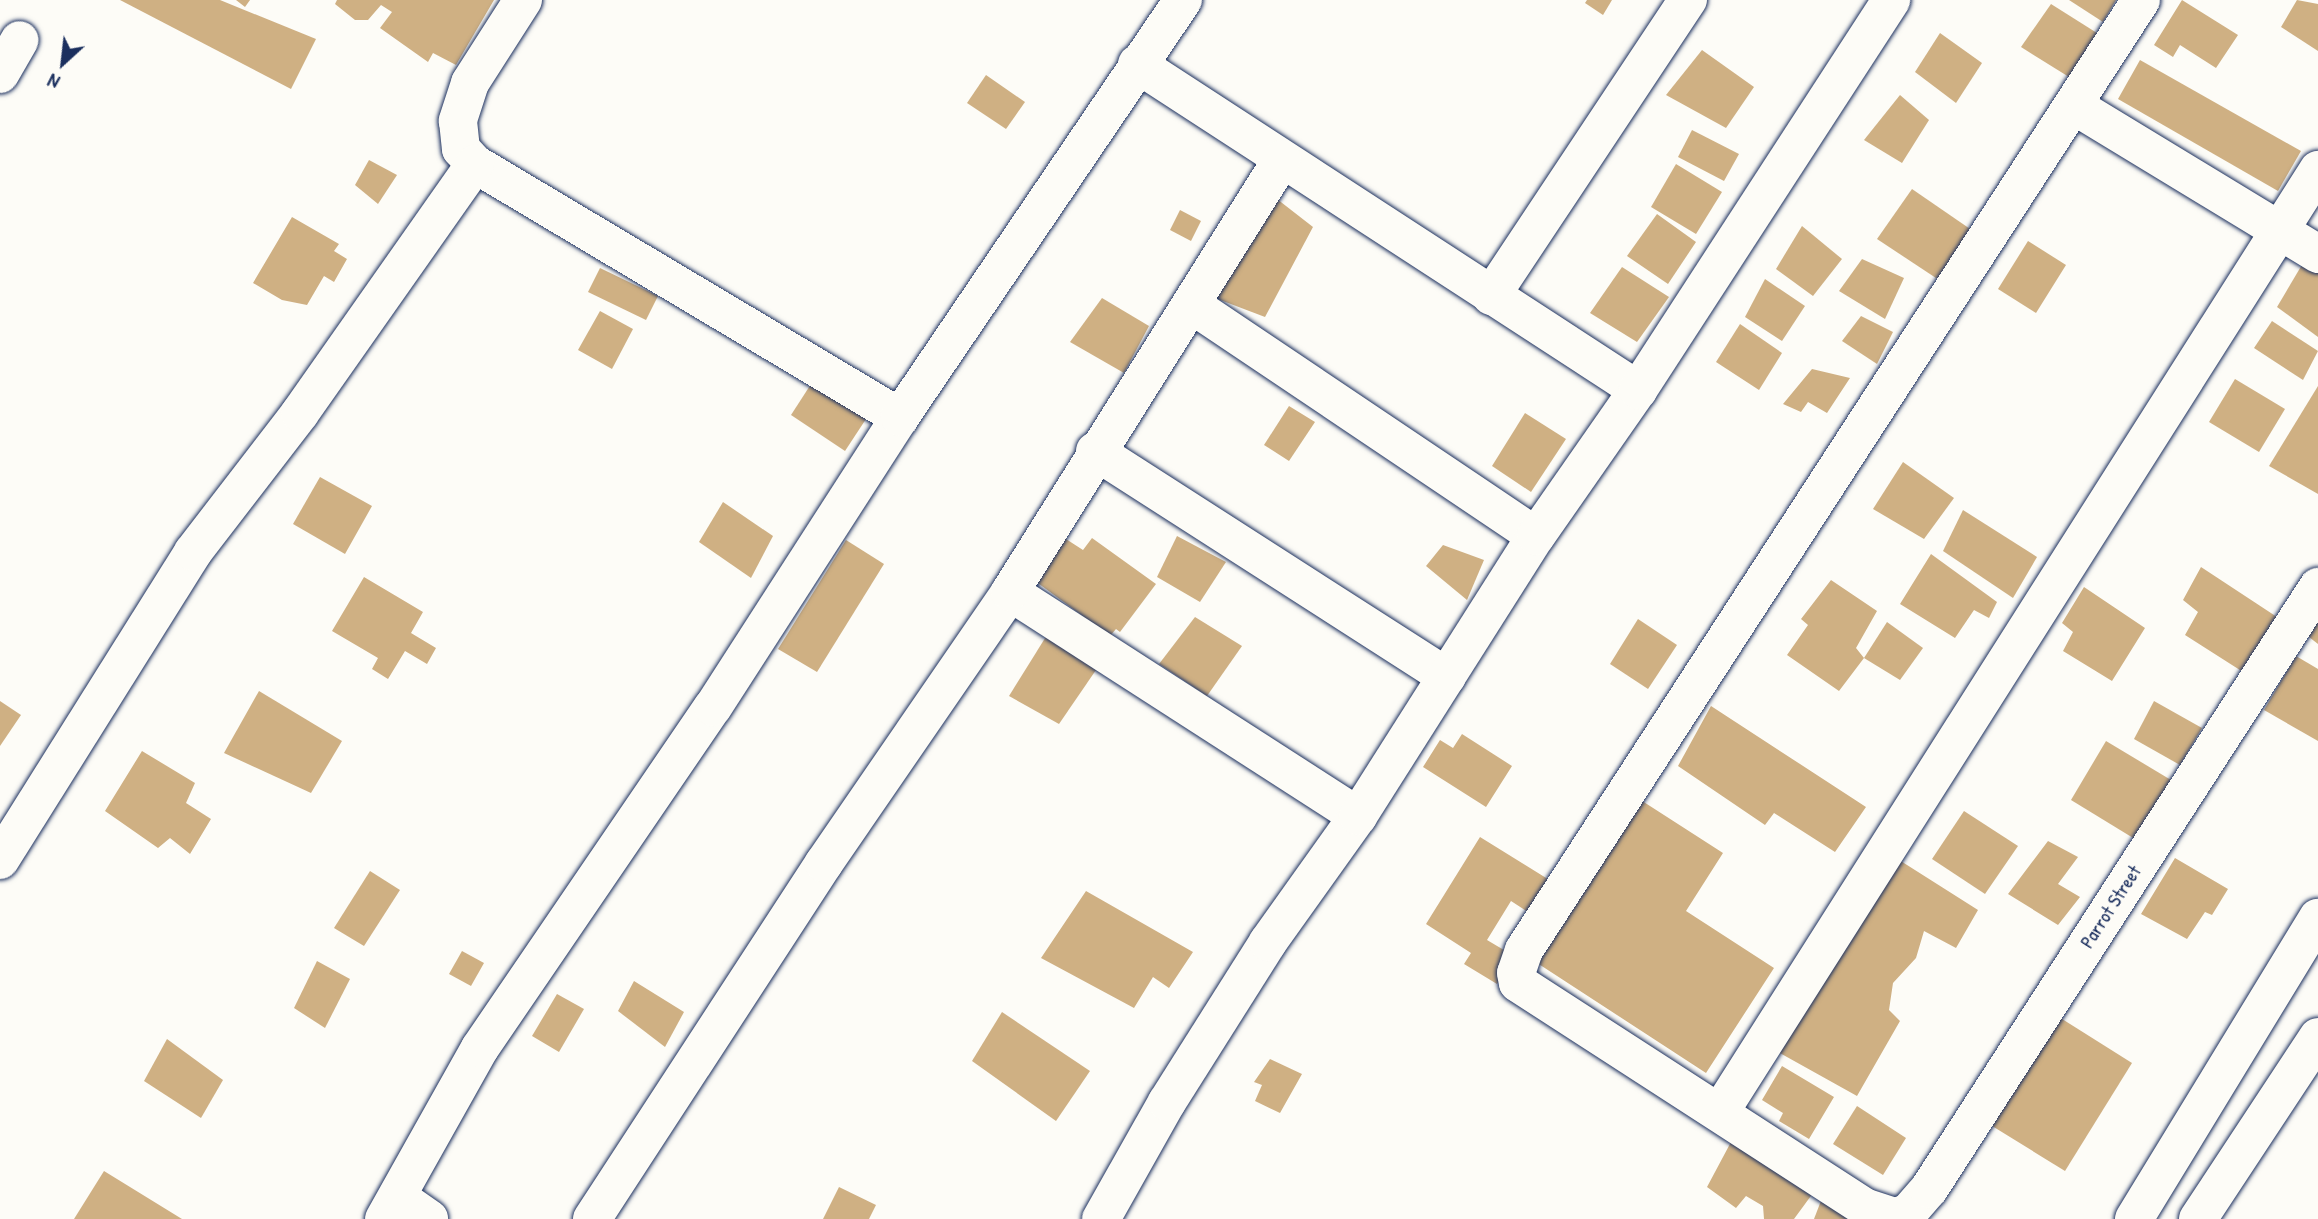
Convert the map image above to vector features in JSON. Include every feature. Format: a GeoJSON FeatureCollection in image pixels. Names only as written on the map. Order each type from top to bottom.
{"type":"FeatureCollection","features":[{"type":"Feature","properties":{"kind":"street"},"geometry":{"type":"LineString","coordinates":[[523,0],[470,83],[458,121],[461,149],[475,164],[900,417]]}},
{"type":"Feature","properties":{"kind":"street"},"geometry":{"type":"LineString","coordinates":[[429,1219],[391,1208],[480,1048],[713,707],[900,417],[1137,64],[1183,0]]}},
{"type":"Feature","properties":{"kind":"street"},"geometry":{"type":"LineString","coordinates":[[1491,296],[1688,0]]}},
{"type":"Feature","properties":{"kind":"street"},"geometry":{"type":"LineString","coordinates":[[1101,1219],[1167,1102],[1253,965],[1357,816],[1536,536],[1639,390],[1891,0]]}},
{"type":"Feature","properties":{"kind":"street"},"geometry":{"type":"LineString","coordinates":[[2141,0],[1524,950],[1516,973],[1523,990],[1720,1112],[2318,170]]}},
{"type":"Feature","properties":{"kind":"street"},"geometry":{"type":"LineString","coordinates":[[0,74],[20,40]]}},
{"type":"Feature","properties":{"kind":"street"},"geometry":{"type":"LineString","coordinates":[[1137,64],[1639,390]]}},
{"type":"Feature","properties":{"kind":"street"},"geometry":{"type":"LineString","coordinates":[[2073,105],[2318,254]]}},
{"type":"Feature","properties":{"kind":"street"},"geometry":{"type":"LineString","coordinates":[[592,1219],[824,863],[1010,592],[1095,450],[1192,305],[1282,159]]}},
{"type":"Feature","properties":{"kind":"street"},"geometry":{"type":"LineString","coordinates":[[0,860],[193,552],[300,413],[475,164]]}},
{"type":"Feature","properties":{"kind":"street"},"geometry":{"type":"LineString","coordinates":[[1192,305],[1536,536]]}},
{"type":"Feature","properties":{"kind":"street"},"geometry":{"type":"LineString","coordinates":[[1095,450],[1447,677]]}},
{"type":"Feature","properties":{"kind":"street","name":"Parrot Street"},"geometry":{"type":"LineString","coordinates":[[1720,1112],[1864,1207],[1895,1217],[1908,1213],[1929,1189],[2318,587]]}},
{"type":"Feature","properties":{"kind":"street"},"geometry":{"type":"LineString","coordinates":[[1010,592],[1357,816]]}},
{"type":"Feature","properties":{"kind":"street"},"geometry":{"type":"LineString","coordinates":[[2134,1219],[2318,918]]}},
{"type":"Feature","properties":{"kind":"street"},"geometry":{"type":"LineString","coordinates":[[2198,1219],[2318,1037]]}},
{"type":"Feature","properties":{"kind":"building"},"geometry":{"type":"Polygon","coordinates":[[[120,0],[220,0],[316,39],[291,89],[120,0]]]}},
{"type":"Feature","properties":{"kind":"building"},"geometry":{"type":"Polygon","coordinates":[[[236,0],[250,0],[245,7],[236,0]]]}},
{"type":"Feature","properties":{"kind":"building"},"geometry":{"type":"Polygon","coordinates":[[[337,0],[494,0],[456,65],[433,53],[428,62],[380,28],[392,12],[381,5],[368,20],[355,20],[335,4],[337,0]]]}},
{"type":"Feature","properties":{"kind":"building"},"geometry":{"type":"Polygon","coordinates":[[[1587,0],[1612,0],[1603,15],[1585,3],[1587,0]]]}},
{"type":"Feature","properties":{"kind":"building"},"geometry":{"type":"Polygon","coordinates":[[[2069,0],[2116,0],[2103,22],[2069,0]]]}},
{"type":"Feature","properties":{"kind":"building"},"geometry":{"type":"Polygon","coordinates":[[[2182,0],[2238,35],[2216,68],[2180,45],[2173,57],[2154,45],[2182,0]]]}},
{"type":"Feature","properties":{"kind":"building"},"geometry":{"type":"Polygon","coordinates":[[[2297,0],[2318,4],[2318,51],[2281,27],[2297,0]]]}},
{"type":"Feature","properties":{"kind":"building"},"geometry":{"type":"Polygon","coordinates":[[[2051,4],[2097,33],[2069,77],[2021,47],[2051,4]]]}},
{"type":"Feature","properties":{"kind":"building"},"geometry":{"type":"Polygon","coordinates":[[[1940,33],[1982,63],[1956,103],[1915,72],[1940,33]]]}},
{"type":"Feature","properties":{"kind":"building"},"geometry":{"type":"Polygon","coordinates":[[[1702,50],[1754,87],[1726,128],[1666,95],[1702,50]]]}},
{"type":"Feature","properties":{"kind":"building"},"geometry":{"type":"Polygon","coordinates":[[[2140,60],[2301,151],[2278,191],[2118,99],[2140,60]]]}},
{"type":"Feature","properties":{"kind":"building"},"geometry":{"type":"Polygon","coordinates":[[[986,75],[1025,102],[1006,129],[967,103],[986,75]]]}},
{"type":"Feature","properties":{"kind":"building"},"geometry":{"type":"Polygon","coordinates":[[[1900,95],[1929,120],[1902,163],[1864,140],[1900,95]]]}},
{"type":"Feature","properties":{"kind":"building"},"geometry":{"type":"Polygon","coordinates":[[[1692,130],[1739,154],[1724,181],[1678,157],[1692,130]]]}},
{"type":"Feature","properties":{"kind":"building"},"geometry":{"type":"Polygon","coordinates":[[[369,160],[397,175],[378,204],[355,185],[369,160]]]}},
{"type":"Feature","properties":{"kind":"building"},"geometry":{"type":"Polygon","coordinates":[[[1676,164],[1722,192],[1696,234],[1651,207],[1676,164]]]}},
{"type":"Feature","properties":{"kind":"building"},"geometry":{"type":"Polygon","coordinates":[[[1912,189],[1976,233],[1942,282],[1877,239],[1912,189]]]}},
{"type":"Feature","properties":{"kind":"building"},"geometry":{"type":"Polygon","coordinates":[[[1277,199],[1313,227],[1265,317],[1215,298],[1277,199]]]}},
{"type":"Feature","properties":{"kind":"building"},"geometry":{"type":"Polygon","coordinates":[[[1180,210],[1201,221],[1191,241],[1170,230],[1180,210]]]}},
{"type":"Feature","properties":{"kind":"building"},"geometry":{"type":"Polygon","coordinates":[[[1657,214],[1696,242],[1668,284],[1627,256],[1657,214]]]}},
{"type":"Feature","properties":{"kind":"building"},"geometry":{"type":"Polygon","coordinates":[[[292,217],[339,244],[334,251],[347,259],[334,282],[324,276],[307,305],[282,300],[253,283],[292,217]]]}},
{"type":"Feature","properties":{"kind":"building"},"geometry":{"type":"Polygon","coordinates":[[[1802,226],[1842,259],[1813,296],[1776,269],[1802,226]]]}},
{"type":"Feature","properties":{"kind":"building"},"geometry":{"type":"Polygon","coordinates":[[[2028,241],[2066,265],[2036,313],[1998,289],[2028,241]]]}},
{"type":"Feature","properties":{"kind":"building"},"geometry":{"type":"Polygon","coordinates":[[[2306,258],[2318,266],[2318,337],[2277,307],[2306,258]]]}},
{"type":"Feature","properties":{"kind":"building"},"geometry":{"type":"Polygon","coordinates":[[[1862,259],[1904,278],[1885,319],[1839,291],[1862,259]]]}},
{"type":"Feature","properties":{"kind":"building"},"geometry":{"type":"Polygon","coordinates":[[[1622,267],[1669,297],[1637,342],[1590,313],[1622,267]]]}},
{"type":"Feature","properties":{"kind":"building"},"geometry":{"type":"Polygon","coordinates":[[[600,268],[658,296],[646,320],[588,292],[600,268]]]}},
{"type":"Feature","properties":{"kind":"building"},"geometry":{"type":"Polygon","coordinates":[[[1765,279],[1805,306],[1782,341],[1745,317],[1765,279]]]}},
{"type":"Feature","properties":{"kind":"building"},"geometry":{"type":"Polygon","coordinates":[[[1102,298],[1149,326],[1124,373],[1070,342],[1102,298]]]}},
{"type":"Feature","properties":{"kind":"building"},"geometry":{"type":"Polygon","coordinates":[[[600,311],[633,329],[612,369],[578,350],[600,311]]]}},
{"type":"Feature","properties":{"kind":"building"},"geometry":{"type":"Polygon","coordinates":[[[1861,316],[1893,332],[1877,364],[1842,341],[1861,316]]]}},
{"type":"Feature","properties":{"kind":"building"},"geometry":{"type":"Polygon","coordinates":[[[2272,321],[2318,351],[2303,380],[2254,348],[2272,321]]]}},
{"type":"Feature","properties":{"kind":"building"},"geometry":{"type":"Polygon","coordinates":[[[1740,324],[1782,353],[1759,390],[1716,362],[1740,324]]]}},
{"type":"Feature","properties":{"kind":"building"},"geometry":{"type":"Polygon","coordinates":[[[1812,369],[1850,378],[1827,413],[1808,402],[1801,412],[1783,404],[1812,369]]]}},
{"type":"Feature","properties":{"kind":"building"},"geometry":{"type":"Polygon","coordinates":[[[2235,379],[2285,409],[2259,452],[2209,422],[2235,379]]]}},
{"type":"Feature","properties":{"kind":"building"},"geometry":{"type":"Polygon","coordinates":[[[813,381],[868,416],[845,451],[791,415],[813,381]]]}},
{"type":"Feature","properties":{"kind":"building"},"geometry":{"type":"Polygon","coordinates":[[[2318,386],[2318,494],[2269,466],[2318,386]]]}},
{"type":"Feature","properties":{"kind":"building"},"geometry":{"type":"Polygon","coordinates":[[[1289,406],[1315,422],[1289,461],[1264,445],[1289,406]]]}},
{"type":"Feature","properties":{"kind":"building"},"geometry":{"type":"Polygon","coordinates":[[[1525,413],[1566,439],[1531,492],[1492,466],[1525,413]]]}},
{"type":"Feature","properties":{"kind":"building"},"geometry":{"type":"Polygon","coordinates":[[[1903,462],[1954,498],[1924,539],[1873,509],[1903,462]]]}},
{"type":"Feature","properties":{"kind":"building"},"geometry":{"type":"Polygon","coordinates":[[[320,477],[372,506],[345,554],[293,524],[320,477]]]}},
{"type":"Feature","properties":{"kind":"building"},"geometry":{"type":"Polygon","coordinates":[[[723,502],[773,536],[751,578],[699,542],[723,502]]]}},
{"type":"Feature","properties":{"kind":"building"},"geometry":{"type":"Polygon","coordinates":[[[1963,510],[2037,557],[2013,598],[1943,551],[1963,510]]]}},
{"type":"Feature","properties":{"kind":"building"},"geometry":{"type":"Polygon","coordinates":[[[1052,530],[1083,550],[1092,538],[1156,584],[1120,632],[1116,629],[1110,636],[1031,578],[1052,530]]]}},
{"type":"Feature","properties":{"kind":"building"},"geometry":{"type":"Polygon","coordinates":[[[1177,536],[1226,562],[1200,602],[1157,577],[1177,536]]]}},
{"type":"Feature","properties":{"kind":"building"},"geometry":{"type":"Polygon","coordinates":[[[846,540],[884,564],[817,672],[778,649],[846,540]]]}},
{"type":"Feature","properties":{"kind":"building"},"geometry":{"type":"Polygon","coordinates":[[[1443,545],[1484,560],[1467,600],[1426,566],[1443,545]]]}},
{"type":"Feature","properties":{"kind":"building"},"geometry":{"type":"Polygon","coordinates":[[[1931,554],[1997,602],[1989,618],[1974,610],[1955,638],[1900,604],[1931,554]]]}},
{"type":"Feature","properties":{"kind":"building"},"geometry":{"type":"Polygon","coordinates":[[[2201,567],[2277,617],[2243,672],[2185,635],[2198,612],[2183,600],[2201,567]]]}},
{"type":"Feature","properties":{"kind":"building"},"geometry":{"type":"Polygon","coordinates":[[[364,577],[423,612],[411,633],[436,648],[427,664],[405,651],[388,679],[372,669],[378,658],[332,631],[364,577]]]}},
{"type":"Feature","properties":{"kind":"building"},"geometry":{"type":"Polygon","coordinates":[[[1831,580],[1877,611],[1856,648],[1864,658],[1839,691],[1787,655],[1808,625],[1801,619],[1831,580]]]}},
{"type":"Feature","properties":{"kind":"building"},"geometry":{"type":"Polygon","coordinates":[[[2084,587],[2145,628],[2112,681],[2063,651],[2073,632],[2062,623],[2084,587]]]}},
{"type":"Feature","properties":{"kind":"building"},"geometry":{"type":"Polygon","coordinates":[[[2318,615],[2318,644],[2309,637],[2311,622],[2318,615]]]}},
{"type":"Feature","properties":{"kind":"building"},"geometry":{"type":"Polygon","coordinates":[[[1195,617],[1242,646],[1207,696],[1159,664],[1195,617]]]}},
{"type":"Feature","properties":{"kind":"building"},"geometry":{"type":"Polygon","coordinates":[[[1638,619],[1677,645],[1648,689],[1610,664],[1638,619]]]}},
{"type":"Feature","properties":{"kind":"building"},"geometry":{"type":"Polygon","coordinates":[[[1887,622],[1923,648],[1900,680],[1864,658],[1887,622]]]}},
{"type":"Feature","properties":{"kind":"building"},"geometry":{"type":"Polygon","coordinates":[[[1047,635],[1096,670],[1059,724],[1009,696],[1047,635]]]}},
{"type":"Feature","properties":{"kind":"building"},"geometry":{"type":"Polygon","coordinates":[[[2296,656],[2318,669],[2318,741],[2264,710],[2296,656]]]}},
{"type":"Feature","properties":{"kind":"building"},"geometry":{"type":"Polygon","coordinates":[[[259,691],[342,741],[311,793],[224,753],[259,691]]]}},
{"type":"Feature","properties":{"kind":"building"},"geometry":{"type":"Polygon","coordinates":[[[0,701],[21,715],[0,746],[0,701]]]}},
{"type":"Feature","properties":{"kind":"building"},"geometry":{"type":"Polygon","coordinates":[[[2154,701],[2202,728],[2180,765],[2134,739],[2154,701]]]}},
{"type":"Feature","properties":{"kind":"building"},"geometry":{"type":"Polygon","coordinates":[[[1711,706],[1866,807],[1835,852],[1774,813],[1765,825],[1678,766],[1711,706]]]}},
{"type":"Feature","properties":{"kind":"building"},"geometry":{"type":"Polygon","coordinates":[[[1462,734],[1512,766],[1486,807],[1423,767],[1440,740],[1453,748],[1462,734]]]}},
{"type":"Feature","properties":{"kind":"building"},"geometry":{"type":"Polygon","coordinates":[[[2106,741],[2181,786],[2143,844],[2071,800],[2106,741]]]}},
{"type":"Feature","properties":{"kind":"building"},"geometry":{"type":"Polygon","coordinates":[[[142,751],[195,783],[186,803],[211,819],[190,854],[170,838],[158,848],[105,811],[142,751]]]}},
{"type":"Feature","properties":{"kind":"building"},"geometry":{"type":"Polygon","coordinates":[[[1636,797],[1723,853],[1686,911],[1774,968],[1706,1073],[1531,959],[1636,797]]]}},
{"type":"Feature","properties":{"kind":"building"},"geometry":{"type":"Polygon","coordinates":[[[1964,811],[2018,846],[1985,894],[1932,859],[1964,811]]]}},
{"type":"Feature","properties":{"kind":"building"},"geometry":{"type":"Polygon","coordinates":[[[1480,837],[1551,881],[1531,914],[1511,901],[1487,940],[1514,956],[1497,984],[1464,964],[1471,953],[1426,924],[1480,837]]]}},
{"type":"Feature","properties":{"kind":"building"},"geometry":{"type":"Polygon","coordinates":[[[2048,841],[2078,857],[2058,884],[2080,897],[2058,925],[2008,894],[2048,841]]]}},
{"type":"Feature","properties":{"kind":"building"},"geometry":{"type":"Polygon","coordinates":[[[1896,858],[1978,910],[1956,948],[1924,931],[1916,958],[1893,983],[1889,1010],[1900,1021],[1857,1096],[1769,1047],[1896,858]]]}},
{"type":"Feature","properties":{"kind":"building"},"geometry":{"type":"Polygon","coordinates":[[[2175,858],[2228,889],[2212,915],[2205,912],[2187,939],[2141,914],[2175,858]]]}},
{"type":"Feature","properties":{"kind":"building"},"geometry":{"type":"Polygon","coordinates":[[[370,871],[400,890],[364,946],[334,928],[370,871]]]}},
{"type":"Feature","properties":{"kind":"building"},"geometry":{"type":"Polygon","coordinates":[[[1086,891],[1193,952],[1169,988],[1153,977],[1134,1008],[1041,958],[1086,891]]]}},
{"type":"Feature","properties":{"kind":"building"},"geometry":{"type":"Polygon","coordinates":[[[462,951],[484,963],[471,986],[449,974],[462,951]]]}},
{"type":"Feature","properties":{"kind":"building"},"geometry":{"type":"Polygon","coordinates":[[[317,961],[350,979],[325,1028],[294,1008],[317,961]]]}},
{"type":"Feature","properties":{"kind":"building"},"geometry":{"type":"Polygon","coordinates":[[[634,981],[684,1012],[665,1047],[618,1011],[634,981]]]}},
{"type":"Feature","properties":{"kind":"building"},"geometry":{"type":"Polygon","coordinates":[[[557,994],[584,1009],[559,1052],[532,1036],[557,994]]]}},
{"type":"Feature","properties":{"kind":"building"},"geometry":{"type":"Polygon","coordinates":[[[1002,1012],[1090,1071],[1056,1121],[972,1061],[1002,1012]]]}},
{"type":"Feature","properties":{"kind":"building"},"geometry":{"type":"Polygon","coordinates":[[[2051,1012],[2132,1063],[2065,1171],[1984,1121],[2051,1012]]]}},
{"type":"Feature","properties":{"kind":"building"},"geometry":{"type":"Polygon","coordinates":[[[167,1039],[223,1080],[201,1118],[144,1081],[167,1039]]]}},
{"type":"Feature","properties":{"kind":"building"},"geometry":{"type":"Polygon","coordinates":[[[1270,1059],[1302,1074],[1280,1113],[1255,1101],[1262,1085],[1254,1082],[1270,1059]]]}},
{"type":"Feature","properties":{"kind":"building"},"geometry":{"type":"Polygon","coordinates":[[[1782,1066],[1834,1097],[1809,1139],[1779,1121],[1783,1113],[1762,1100],[1782,1066]]]}},
{"type":"Feature","properties":{"kind":"building"},"geometry":{"type":"Polygon","coordinates":[[[1857,1106],[1906,1138],[1883,1175],[1833,1144],[1857,1106]]]}},
{"type":"Feature","properties":{"kind":"building"},"geometry":{"type":"Polygon","coordinates":[[[1731,1142],[1816,1189],[1794,1219],[1764,1219],[1763,1206],[1746,1196],[1736,1208],[1707,1187],[1731,1142]]]}},
{"type":"Feature","properties":{"kind":"building"},"geometry":{"type":"Polygon","coordinates":[[[104,1171],[182,1219],[74,1219],[104,1171]]]}},
{"type":"Feature","properties":{"kind":"building"},"geometry":{"type":"Polygon","coordinates":[[[839,1187],[876,1205],[869,1219],[823,1219],[839,1187]]]}},
{"type":"Feature","properties":{"kind":"building"},"geometry":{"type":"Polygon","coordinates":[[[1824,1193],[1871,1219],[1814,1219],[1824,1193]]]}}]}
